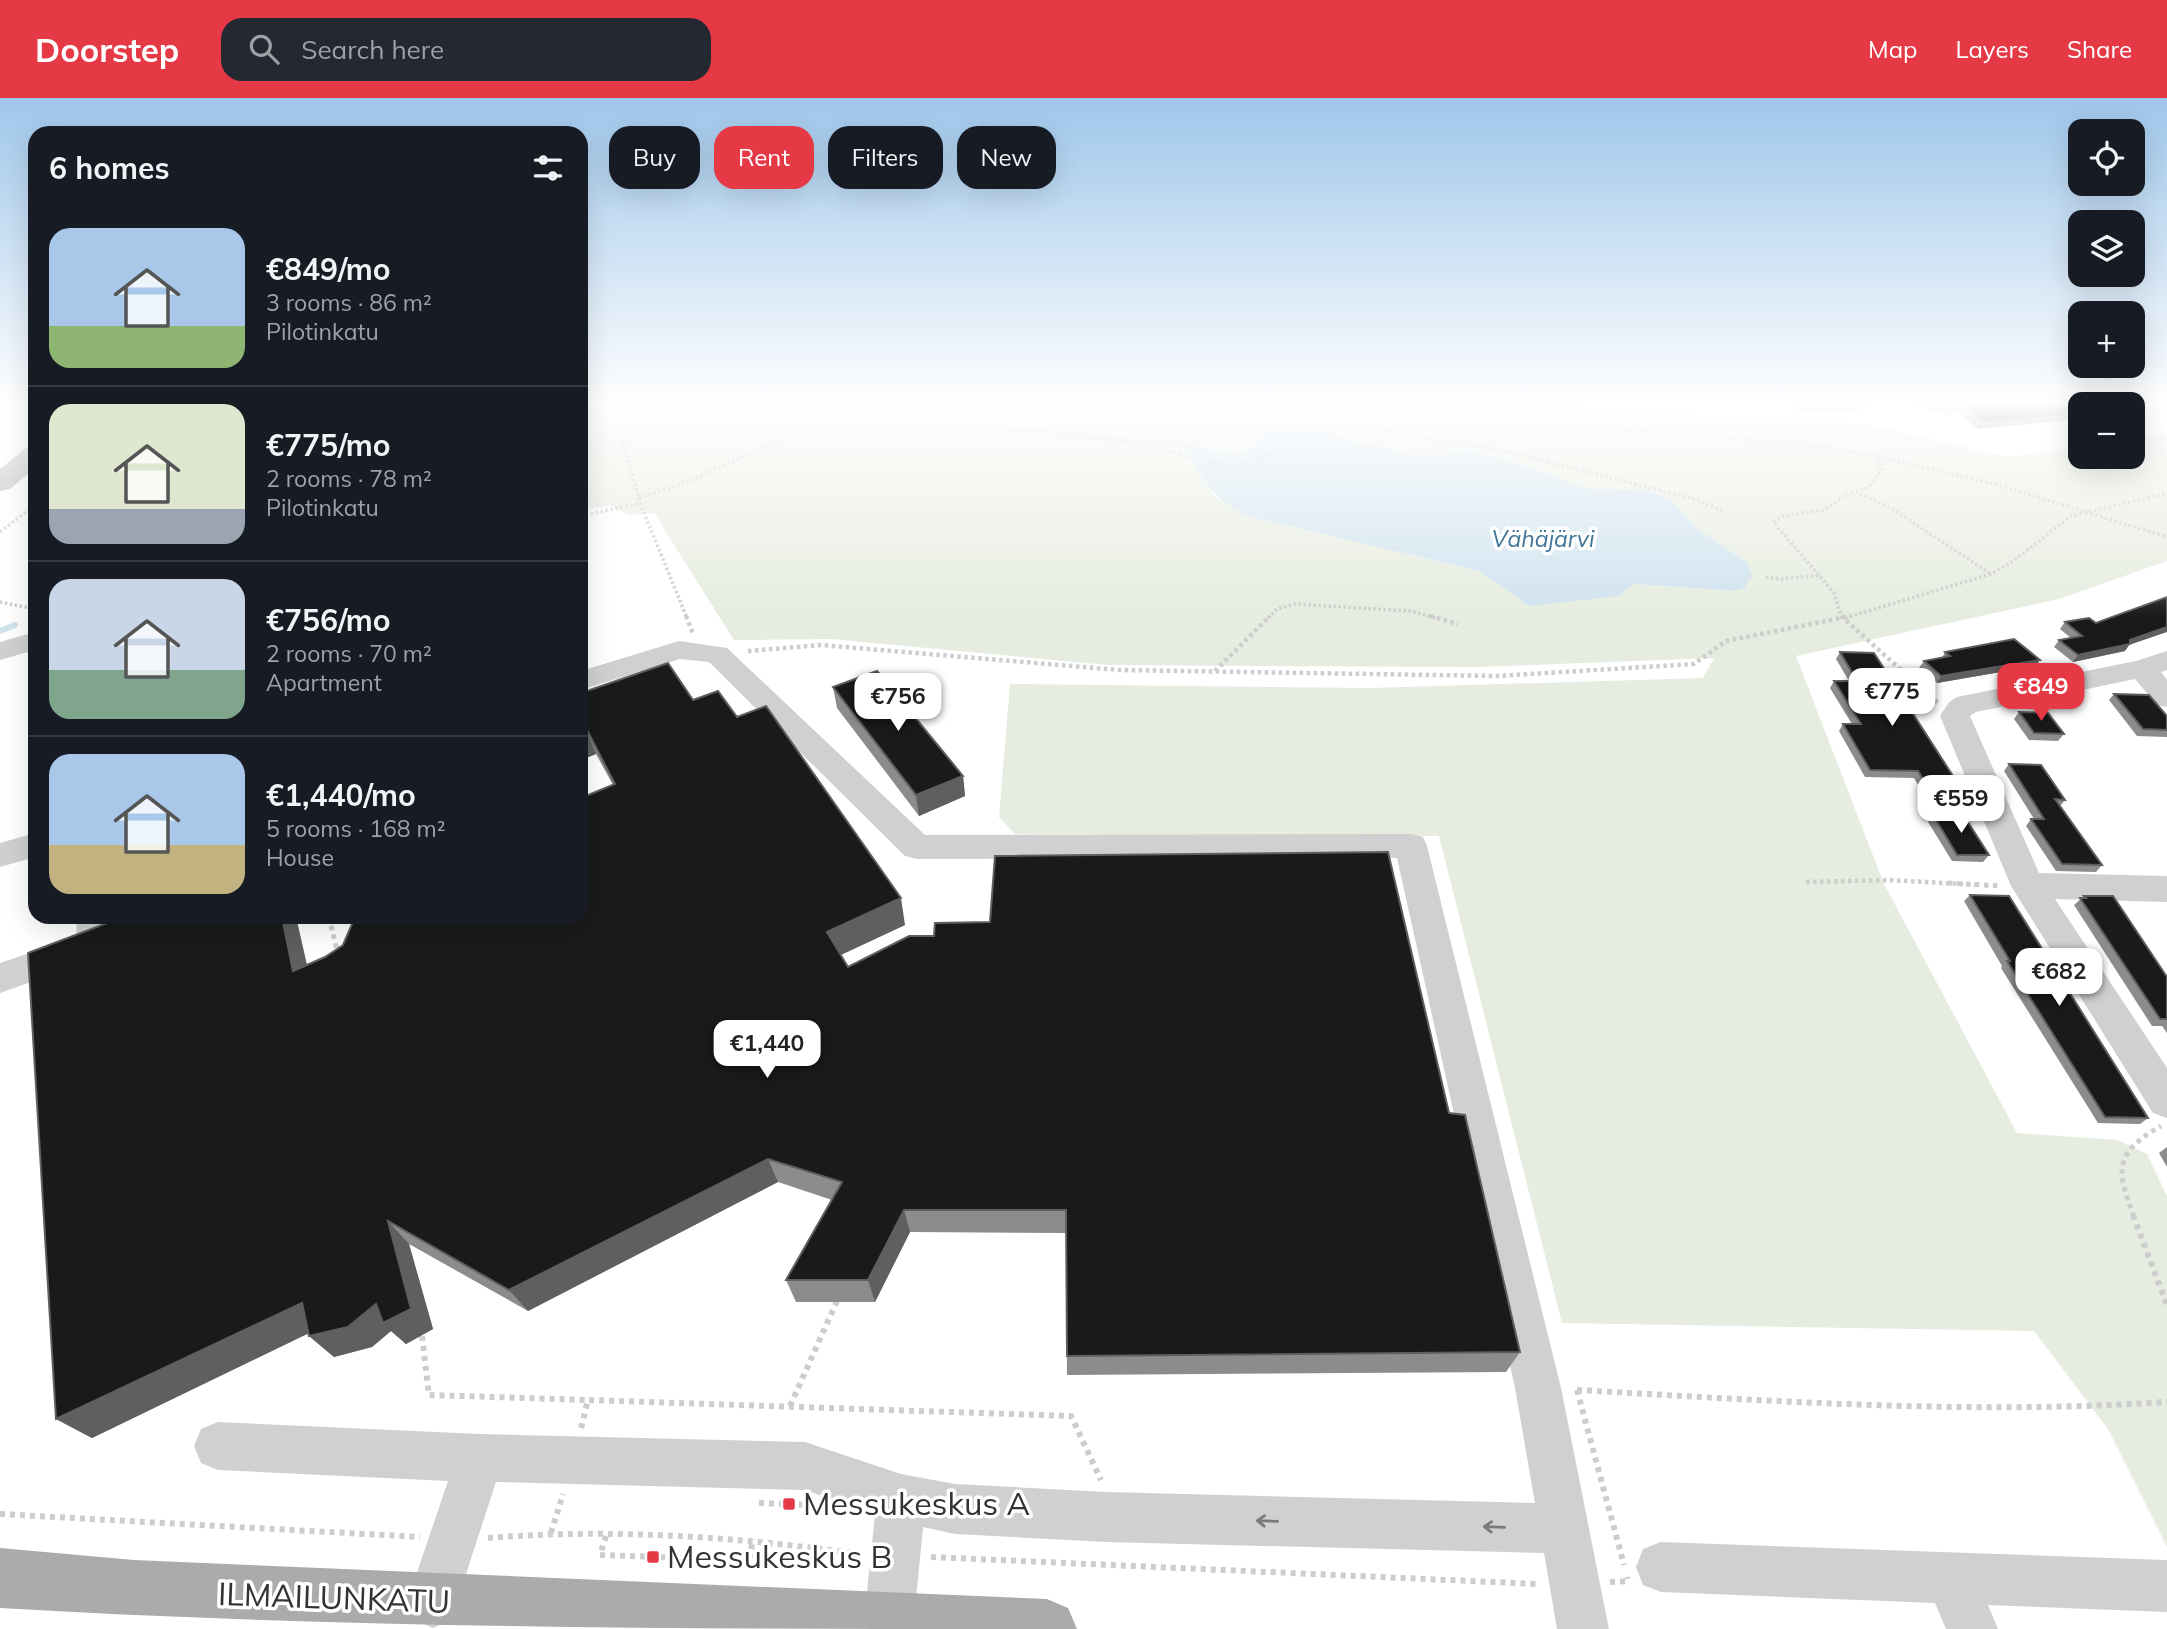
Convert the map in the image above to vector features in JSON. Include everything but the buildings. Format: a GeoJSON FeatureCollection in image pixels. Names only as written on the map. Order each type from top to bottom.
{"type":"FeatureCollection","features":[{"type":"Feature","properties":{"kind":"main road","name":"ILMAILUNKATU"},"geometry":{"type":"LineString","coordinates":[[0,1578],[134,1591],[433,1602],[717,1622],[890,1622],[1047,1629]]}},
{"type":"Feature","properties":{"kind":"street"},"geometry":{"type":"LineString","coordinates":[[0,651],[28,643]]}},
{"type":"Feature","properties":{"kind":"street"},"geometry":{"type":"LineString","coordinates":[[588,679],[679,650],[717,654],[916,847],[1411,846],[1538,1388],[1583,1629]]}},
{"type":"Feature","properties":{"kind":"street"},"geometry":{"type":"LineString","coordinates":[[2165,1105],[2020,886],[1955,716],[1959,709],[1967,704],[2154,664],[2167,698]]}},
{"type":"Feature","properties":{"kind":"street"},"geometry":{"type":"LineString","coordinates":[[0,855],[28,847]]}},
{"type":"Feature","properties":{"kind":"street"},"geometry":{"type":"LineString","coordinates":[[2020,886],[2167,889]]}},
{"type":"Feature","properties":{"kind":"street"},"geometry":{"type":"LineString","coordinates":[[0,978],[94,931],[131,932]]}},
{"type":"Feature","properties":{"kind":"street"},"geometry":{"type":"LineString","coordinates":[[218,1446],[480,1458],[805,1466],[901,1498],[954,1509],[1106,1517],[1563,1529]]}},
{"type":"Feature","properties":{"kind":"street"},"geometry":{"type":"LineString","coordinates":[[433,1602],[480,1458]]}},
{"type":"Feature","properties":{"kind":"street"},"geometry":{"type":"LineString","coordinates":[[890,1622],[901,1498]]}},
{"type":"Feature","properties":{"kind":"street"},"geometry":{"type":"LineString","coordinates":[[1661,1567],[2167,1586]]}},
{"type":"Feature","properties":{"kind":"street"},"geometry":{"type":"LineString","coordinates":[[1951,1578],[1972,1629]]}},
{"type":"Feature","properties":{"kind":"path"},"geometry":{"type":"LineString","coordinates":[[632,474],[640,501],[696,642],[717,654],[821,645],[1124,670],[1497,676],[1694,664],[1726,641],[1842,619],[1991,574],[2012,562],[2056,524],[2085,511],[2167,493]]}},
{"type":"Feature","properties":{"kind":"path"},"geometry":{"type":"LineString","coordinates":[[588,514],[640,501],[704,474]]}},
{"type":"Feature","properties":{"kind":"path"},"geometry":{"type":"LineString","coordinates":[[1596,474],[1687,498],[1725,512]]}},
{"type":"Feature","properties":{"kind":"path"},"geometry":{"type":"LineString","coordinates":[[1880,474],[1874,486],[1859,494],[1847,495],[1821,511],[1780,516],[1773,522],[1834,593],[1842,619],[1955,716]]}},
{"type":"Feature","properties":{"kind":"path"},"geometry":{"type":"LineString","coordinates":[[1954,474],[2003,486],[2167,537]]}},
{"type":"Feature","properties":{"kind":"path"},"geometry":{"type":"LineString","coordinates":[[1859,494],[1894,510],[1991,574]]}},
{"type":"Feature","properties":{"kind":"path"},"geometry":{"type":"LineString","coordinates":[[0,532],[28,510]]}},
{"type":"Feature","properties":{"kind":"path"},"geometry":{"type":"LineString","coordinates":[[1766,577],[1781,579],[1821,575]]}},
{"type":"Feature","properties":{"kind":"path"},"geometry":{"type":"LineString","coordinates":[[0,602],[28,608]]}},
{"type":"Feature","properties":{"kind":"path"},"geometry":{"type":"LineString","coordinates":[[1214,671],[1277,609],[1295,604],[1410,611],[1458,625]]}},
{"type":"Feature","properties":{"kind":"path"},"geometry":{"type":"LineString","coordinates":[[1806,883],[1889,880],[2020,886]]}},
{"type":"Feature","properties":{"kind":"path"},"geometry":{"type":"LineString","coordinates":[[331,924],[339,957]]}},
{"type":"Feature","properties":{"kind":"path"},"geometry":{"type":"LineString","coordinates":[[2165,1105],[2149,1132],[2126,1155],[2120,1166],[2120,1179],[2167,1305]]}},
{"type":"Feature","properties":{"kind":"path"},"geometry":{"type":"LineString","coordinates":[[837,1301],[790,1406],[1071,1416],[1105,1489],[1106,1517]]}},
{"type":"Feature","properties":{"kind":"path"},"geometry":{"type":"LineString","coordinates":[[422,1336],[429,1395],[588,1400]]}},
{"type":"Feature","properties":{"kind":"path"},"geometry":{"type":"LineString","coordinates":[[1577,1390],[1874,1405],[2075,1410],[2167,1402]]}},
{"type":"Feature","properties":{"kind":"path"},"geometry":{"type":"LineString","coordinates":[[0,1514],[453,1538],[505,1539],[551,1533]]}},
{"type":"Feature","properties":{"kind":"path"},"geometry":{"type":"LineString","coordinates":[[606,1536],[600,1555],[749,1560],[753,1539]]}},
{"type":"Feature","properties":{"kind":"path"},"geometry":{"type":"LineString","coordinates":[[858,1554],[859,1541]]}},
{"type":"Feature","properties":{"kind":"shaded area"},"geometry":{"type":"Polygon","coordinates":[[[588,474],[1200,474],[1216,498],[1251,517],[1479,571],[1529,606],[1634,584],[1735,591],[1747,562],[1698,529],[1674,502],[1652,491],[1583,488],[1551,474],[2167,474],[2167,561],[2059,599],[1796,656],[1884,884],[2017,1133],[2118,1140],[2147,1154],[2167,1196],[2167,1547],[2108,1429],[2034,1331],[1562,1323],[1439,836],[1015,834],[999,817],[1010,684],[1371,688],[1703,678],[1714,658],[1477,667],[1107,665],[831,639],[734,640],[654,513],[628,515],[610,505],[588,510],[588,474]]]}},
{"type":"Feature","properties":{"kind":"water","name":"Vähäjärvi"},"geometry":{"type":"Polygon","coordinates":[[[1201,474],[1551,474],[1583,488],[1652,491],[1673,502],[1698,529],[1747,562],[1752,576],[1744,588],[1735,591],[1634,584],[1619,596],[1529,606],[1479,571],[1251,517],[1226,504],[1201,474]]]}},
{"type":"Feature","properties":{"kind":"waterway"},"geometry":{"type":"LineString","coordinates":[[0,631],[15,625]]}},
{"type":"Feature","properties":{"kind":"place","name":"Messukeskus A"},"geometry":{"type":"Point","coordinates":[789,1504]}},
{"type":"Feature","properties":{"kind":"place","name":"Messukeskus B"},"geometry":{"type":"Point","coordinates":[653,1557]}}]}
